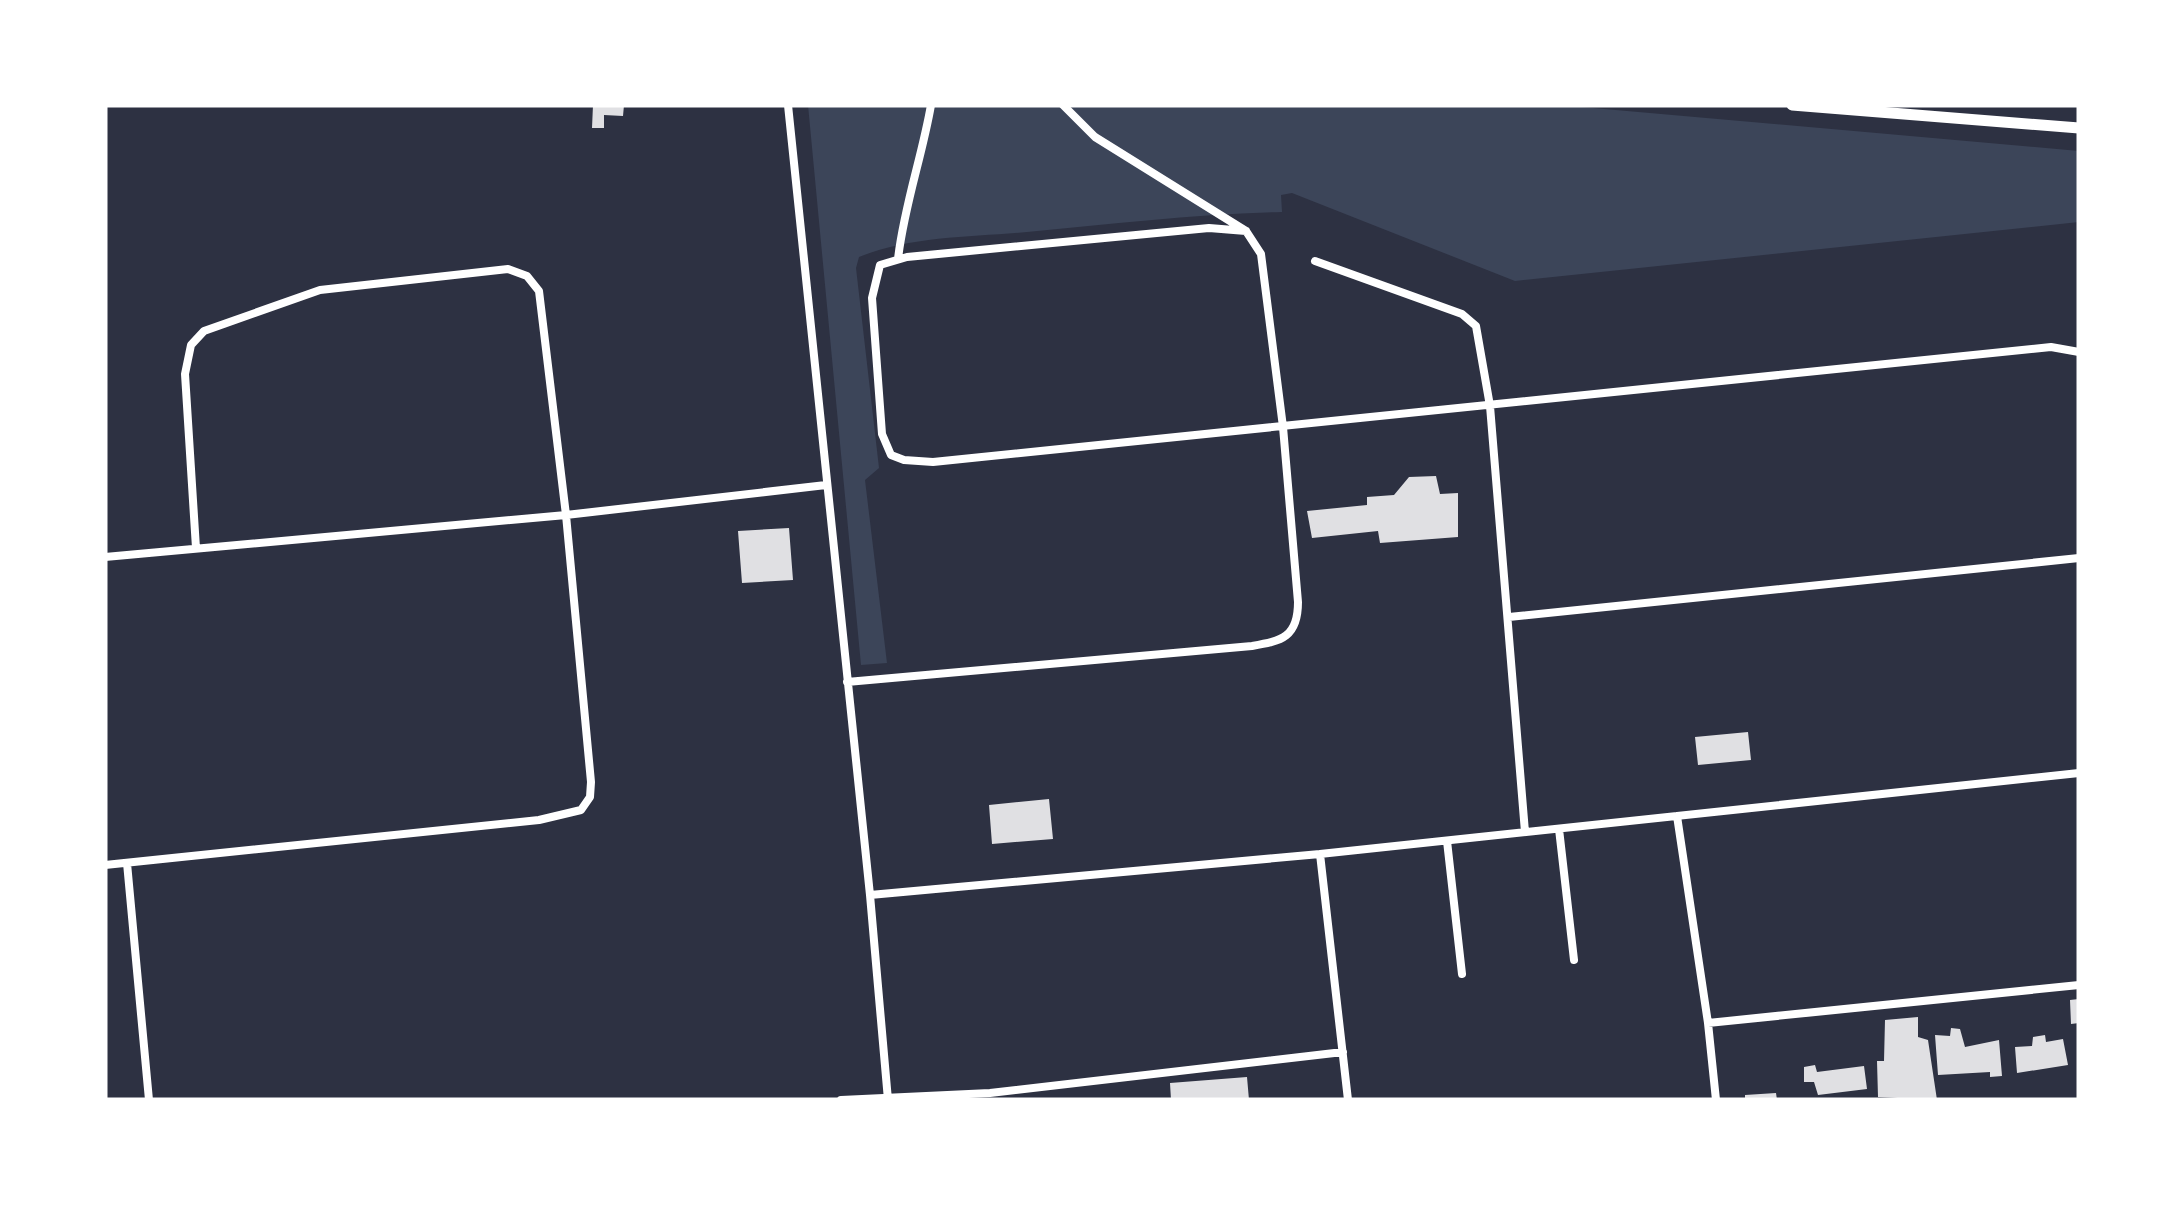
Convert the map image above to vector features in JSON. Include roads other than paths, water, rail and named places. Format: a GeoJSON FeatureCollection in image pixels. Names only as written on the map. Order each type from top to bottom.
{"type":"FeatureCollection","features":[{"type":"Feature","properties":{"kind":"highway"},"geometry":{"type":"LineString","coordinates":[[1792,105],[2079,128]]}},
{"type":"Feature","properties":{"kind":"street"},"geometry":{"type":"LineString","coordinates":[[788,105],[888,1098]]}},
{"type":"Feature","properties":{"kind":"street"},"geometry":{"type":"LineString","coordinates":[[898,259],[904,211],[921,159],[931,105]]}},
{"type":"Feature","properties":{"kind":"street"},"geometry":{"type":"LineString","coordinates":[[847,682],[1252,646],[1276,642],[1296,624],[1298,602],[1283,427],[1262,254],[1246,231],[1096,137],[1063,105]]}},
{"type":"Feature","properties":{"kind":"street"},"geometry":{"type":"LineString","coordinates":[[1246,231],[1209,228],[898,259],[880,266],[872,298],[882,434],[891,455],[933,462],[2052,347],[2079,352]]}},
{"type":"Feature","properties":{"kind":"street"},"geometry":{"type":"LineString","coordinates":[[1315,261],[1470,319],[1476,326],[1490,406],[1510,618],[1524,832]]}},
{"type":"Feature","properties":{"kind":"street"},"geometry":{"type":"LineString","coordinates":[[105,866],[538,820],[581,810],[590,798],[566,515],[539,291],[526,276],[508,269],[320,290],[204,330],[192,345],[185,374],[196,548]]}},
{"type":"Feature","properties":{"kind":"street"},"geometry":{"type":"LineString","coordinates":[[105,557],[566,515],[826,485]]}},
{"type":"Feature","properties":{"kind":"street"},"geometry":{"type":"LineString","coordinates":[[1510,618],[2079,558]]}},
{"type":"Feature","properties":{"kind":"street"},"geometry":{"type":"LineString","coordinates":[[870,895],[1320,854],[2079,774]]}},
{"type":"Feature","properties":{"kind":"street"},"geometry":{"type":"LineString","coordinates":[[1678,816],[1716,1100]]}},
{"type":"Feature","properties":{"kind":"street"},"geometry":{"type":"LineString","coordinates":[[1559,829],[1574,960]]}},
{"type":"Feature","properties":{"kind":"street"},"geometry":{"type":"LineString","coordinates":[[1447,841],[1462,974]]}},
{"type":"Feature","properties":{"kind":"street"},"geometry":{"type":"LineString","coordinates":[[1320,854],[1348,1100]]}},
{"type":"Feature","properties":{"kind":"street"},"geometry":{"type":"LineString","coordinates":[[127,864],[149,1100]]}},
{"type":"Feature","properties":{"kind":"street"},"geometry":{"type":"LineString","coordinates":[[1708,1023],[2079,985]]}},
{"type":"Feature","properties":{"kind":"street"},"geometry":{"type":"LineString","coordinates":[[841,1100],[990,1093],[1343,1052]]}}]}
